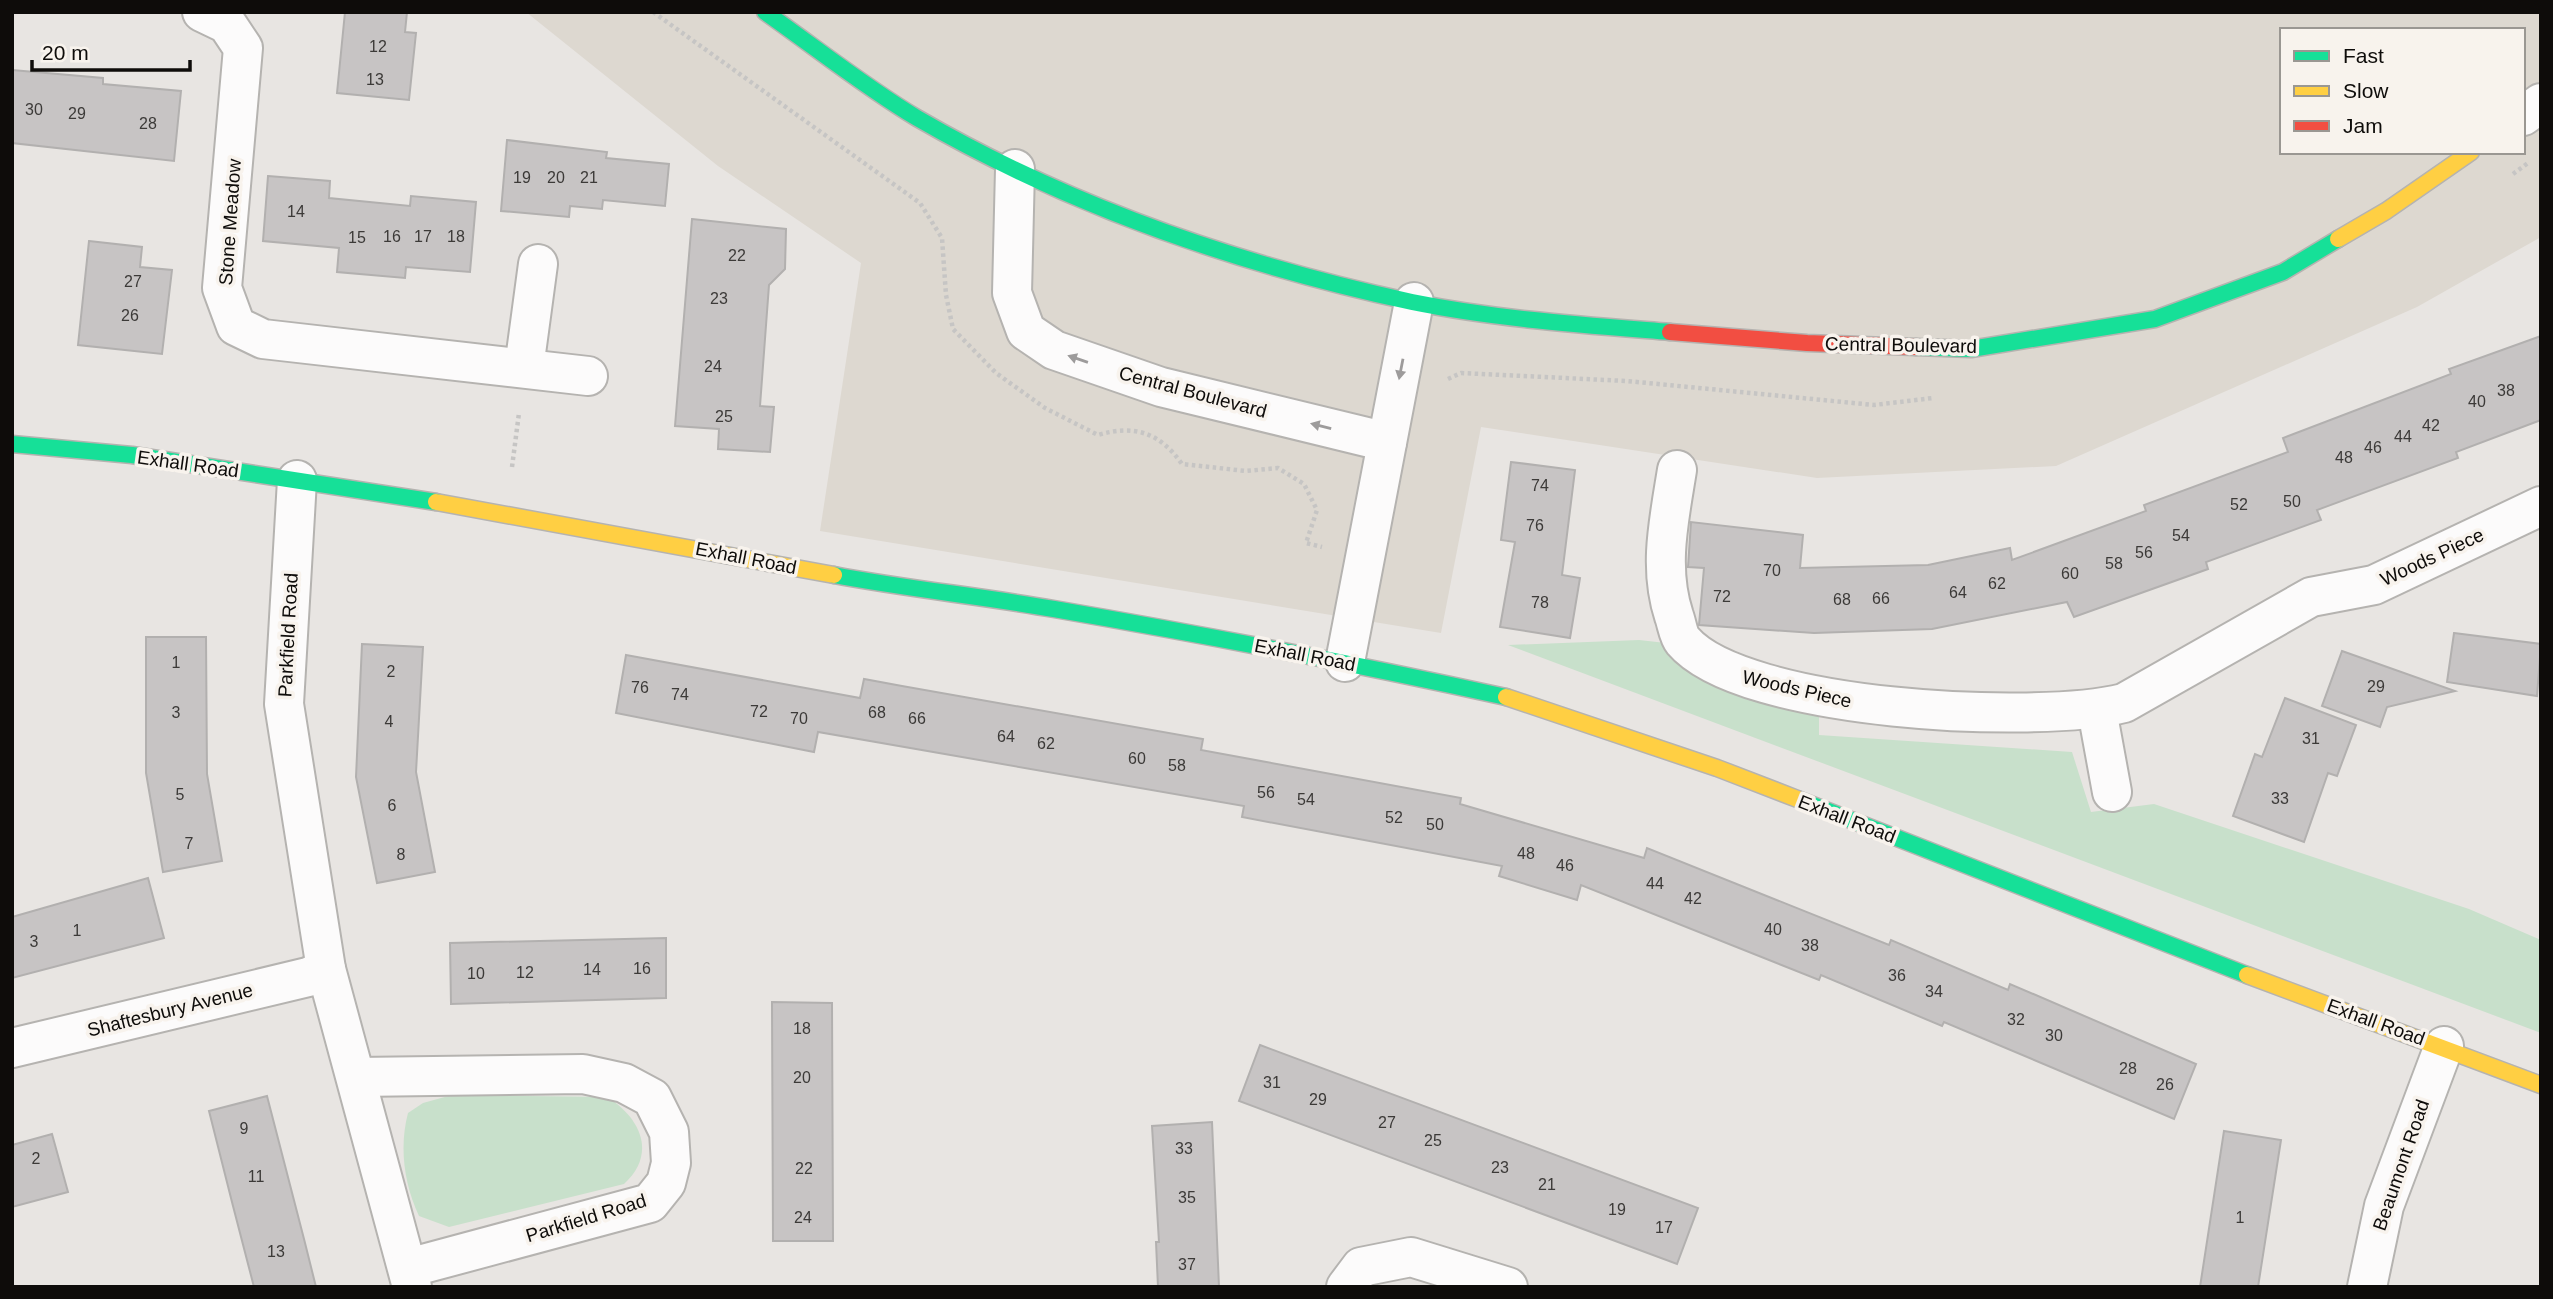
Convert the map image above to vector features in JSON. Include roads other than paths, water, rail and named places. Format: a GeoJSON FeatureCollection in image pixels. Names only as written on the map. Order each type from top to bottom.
{"type":"FeatureCollection","features":[{"type":"Feature","properties":{"kind":"street","name":"Stone Meadow"},"geometry":{"type":"LineString","coordinates":[[202,12],[227,23],[243,48],[222,288],[236,326],[263,339],[588,376]]}},
{"type":"Feature","properties":{"kind":"street","name":"Central Boulevard"},"geometry":{"type":"LineString","coordinates":[[765,12],[916,117],[1014,169],[1173,236],[1296,273],[1414,302],[1581,325],[1807,343],[1971,349],[2155,319],[2283,272],[2386,211],[2468,154]]}},
{"type":"Feature","properties":{"kind":"street"},"geometry":{"type":"LineString","coordinates":[[2525,115],[2541,103]]}},
{"type":"Feature","properties":{"kind":"street","name":"Central Boulevard"},"geometry":{"type":"LineString","coordinates":[[1014,169],[1012,293],[1026,331],[1055,350],[1161,387],[1387,442]]}},
{"type":"Feature","properties":{"kind":"street"},"geometry":{"type":"LineString","coordinates":[[524,368],[538,264]]}},
{"type":"Feature","properties":{"kind":"street"},"geometry":{"type":"LineString","coordinates":[[1345,662],[1414,302]]}},
{"type":"Feature","properties":{"kind":"street","name":"Exhall Road"},"geometry":{"type":"LineString","coordinates":[[12,444],[132,455],[506,513],[920,591],[1050,608],[1345,662],[1507,697],[1717,768],[2246,975],[2541,1084]]}},
{"type":"Feature","properties":{"kind":"street","name":"Woods Piece"},"geometry":{"type":"LineString","coordinates":[[1676,470],[1665,554],[1665,590],[1681,639],[1709,664],[1742,677],[1852,703],[1973,713],[2096,710],[2124,703],[2311,597],[2374,585],[2541,506]]}},
{"type":"Feature","properties":{"kind":"street","name":"Parkfield Road"},"geometry":{"type":"LineString","coordinates":[[298,480],[284,704],[326,970],[410,1277],[650,1203],[666,1183],[671,1163],[669,1132],[652,1098],[624,1083],[583,1074],[356,1077]]}},
{"type":"Feature","properties":{"kind":"street"},"geometry":{"type":"LineString","coordinates":[[2096,710],[2112,792]]}},
{"type":"Feature","properties":{"kind":"street","name":"Shaftesbury Avenue"},"geometry":{"type":"LineString","coordinates":[[12,1048],[308,977],[326,970]]}},
{"type":"Feature","properties":{"kind":"street","name":"Beaumont Road"},"geometry":{"type":"LineString","coordinates":[[2367,1287],[2384,1206],[2444,1046]]}},
{"type":"Feature","properties":{"kind":"street"},"geometry":{"type":"LineString","coordinates":[[1346,1287],[1361,1267],[1411,1257],[1508,1287]]}}]}
